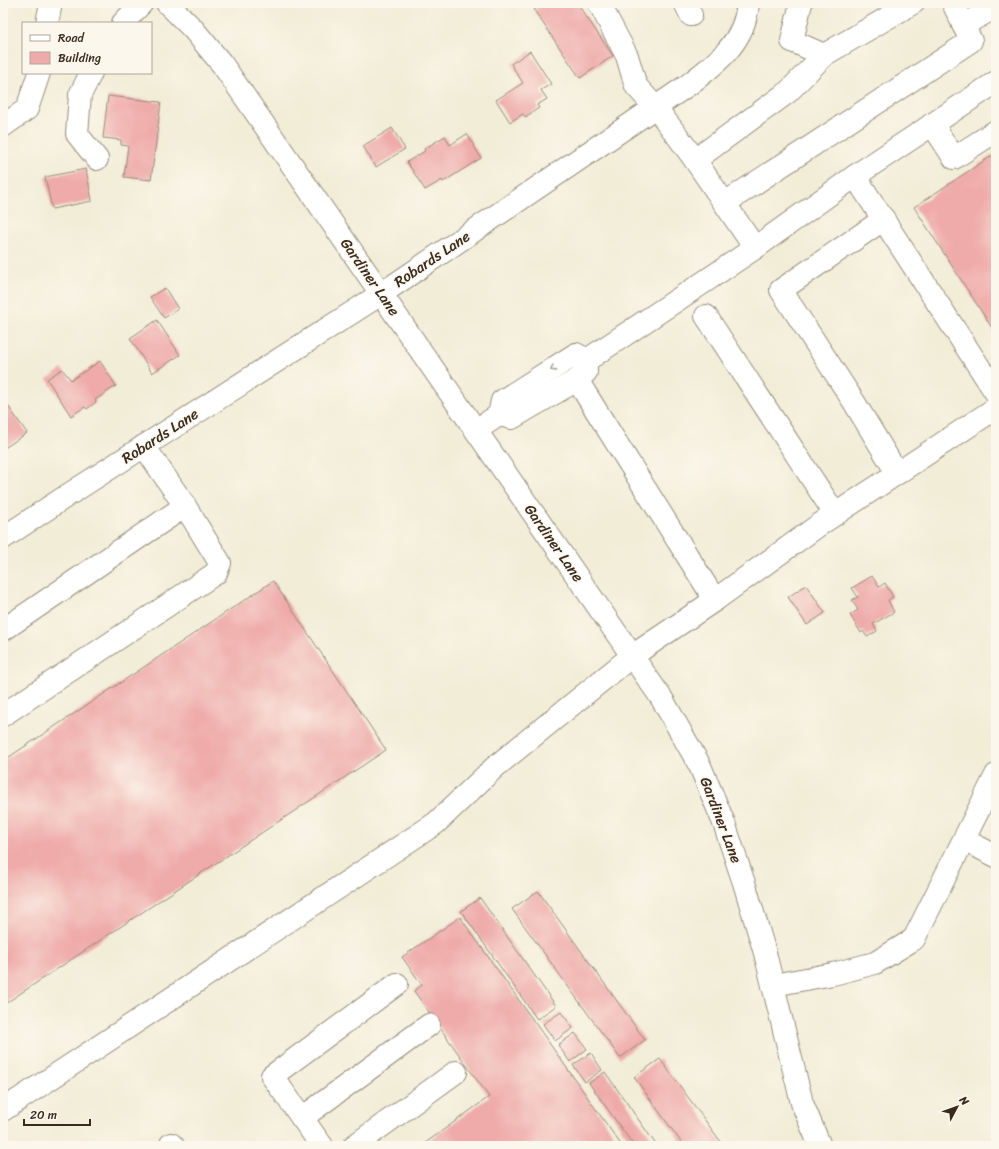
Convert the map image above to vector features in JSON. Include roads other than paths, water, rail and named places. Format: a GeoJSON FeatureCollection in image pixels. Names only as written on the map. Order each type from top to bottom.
{"type":"FeatureCollection","features":[{"type":"Feature","properties":{"kind":"street"},"geometry":{"type":"LineString","coordinates":[[47,22],[51,3]]}},
{"type":"Feature","properties":{"kind":"street"},"geometry":{"type":"LineString","coordinates":[[124,22],[142,3]]}},
{"type":"Feature","properties":{"kind":"street","name":"Gardiner Lane"},"geometry":{"type":"LineString","coordinates":[[167,3],[193,29],[222,64],[662,699],[703,773],[724,823],[765,953],[802,1103],[820,1146]]}},
{"type":"Feature","properties":{"kind":"street"},"geometry":{"type":"LineString","coordinates":[[599,3],[627,56],[636,86],[655,107],[696,160],[755,248]]}},
{"type":"Feature","properties":{"kind":"street","name":"Robards Lane"},"geometry":{"type":"LineString","coordinates":[[3,538],[381,294],[688,85],[717,62],[730,49],[743,28],[748,3]]}},
{"type":"Feature","properties":{"kind":"street"},"geometry":{"type":"LineString","coordinates":[[801,3],[792,40],[824,55]]}},
{"type":"Feature","properties":{"kind":"street"},"geometry":{"type":"LineString","coordinates":[[696,160],[788,92],[824,55],[913,3]]}},
{"type":"Feature","properties":{"kind":"street"},"geometry":{"type":"LineString","coordinates":[[725,203],[971,41],[953,3]]}},
{"type":"Feature","properties":{"kind":"street"},"geometry":{"type":"LineString","coordinates":[[964,25],[996,7]]}},
{"type":"Feature","properties":{"kind":"street"},"geometry":{"type":"LineString","coordinates":[[3,126],[28,109],[39,74]]}},
{"type":"Feature","properties":{"kind":"street"},"geometry":{"type":"LineString","coordinates":[[90,74],[80,95],[77,134],[97,159]]}},
{"type":"Feature","properties":{"kind":"street"},"geometry":{"type":"LineString","coordinates":[[587,360],[755,248],[855,176],[996,82]]}},
{"type":"Feature","properties":{"kind":"street"},"geometry":{"type":"LineString","coordinates":[[932,124],[954,158],[996,131]]}},
{"type":"Feature","properties":{"kind":"street"},"geometry":{"type":"LineString","coordinates":[[855,176],[996,393]]}},
{"type":"Feature","properties":{"kind":"street"},"geometry":{"type":"LineString","coordinates":[[884,219],[780,290],[854,402],[898,473]]}},
{"type":"Feature","properties":{"kind":"street"},"geometry":{"type":"LineString","coordinates":[[706,316],[835,514]]}},
{"type":"Feature","properties":{"kind":"street"},"geometry":{"type":"LineString","coordinates":[[476,430],[499,415],[512,418],[538,390],[576,354],[587,360]]}},
{"type":"Feature","properties":{"kind":"street"},"geometry":{"type":"LineString","coordinates":[[538,390],[577,380],[586,372],[587,360]]}},
{"type":"Feature","properties":{"kind":"street"},"geometry":{"type":"LineString","coordinates":[[577,380],[715,600]]}},
{"type":"Feature","properties":{"kind":"street"},"geometry":{"type":"LineString","coordinates":[[3,1110],[436,823],[495,767],[632,656],[715,600],[835,514],[996,408]]}},
{"type":"Feature","properties":{"kind":"street"},"geometry":{"type":"LineString","coordinates":[[3,715],[216,574],[220,563],[185,506],[144,446]]}},
{"type":"Feature","properties":{"kind":"street"},"geometry":{"type":"LineString","coordinates":[[3,630],[185,506]]}},
{"type":"Feature","properties":{"kind":"street"},"geometry":{"type":"LineString","coordinates":[[773,986],[832,974],[875,963],[914,939],[996,775]]}},
{"type":"Feature","properties":{"kind":"street"},"geometry":{"type":"LineString","coordinates":[[964,840],[996,856]]}},
{"type":"Feature","properties":{"kind":"street"},"geometry":{"type":"LineString","coordinates":[[322,1146],[272,1076],[397,984]]}},
{"type":"Feature","properties":{"kind":"street"},"geometry":{"type":"LineString","coordinates":[[302,1118],[429,1025]]}},
{"type":"Feature","properties":{"kind":"street"},"geometry":{"type":"LineString","coordinates":[[354,1146],[456,1072]]}}]}
